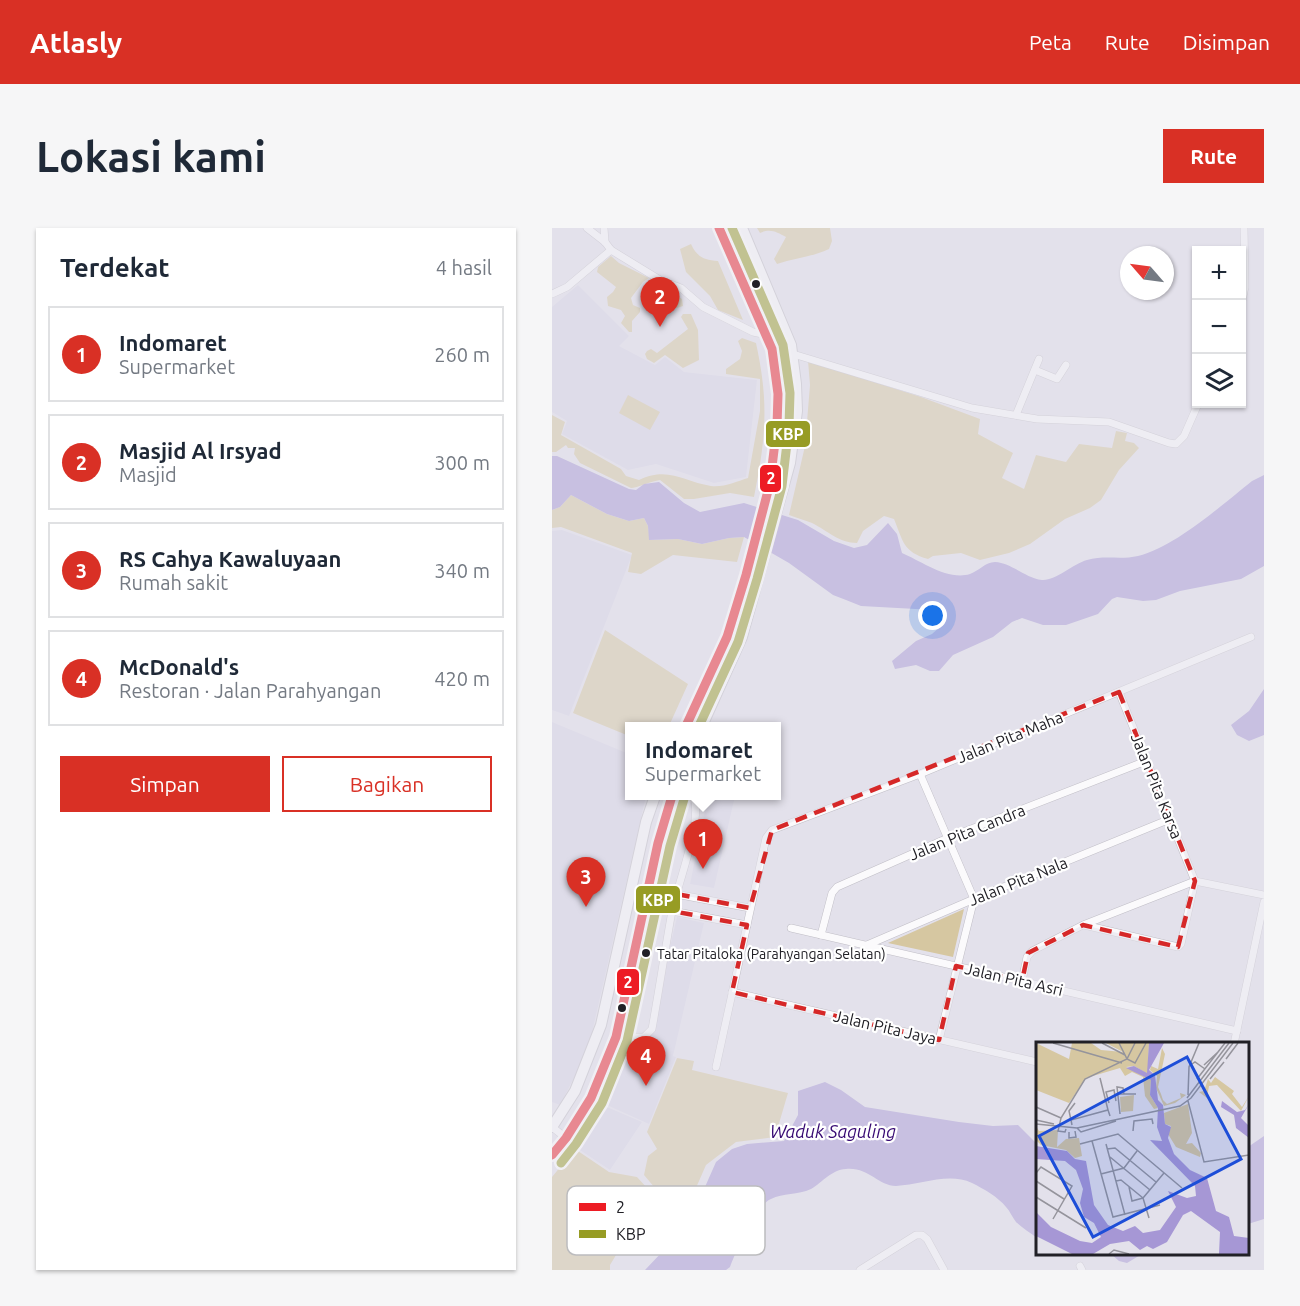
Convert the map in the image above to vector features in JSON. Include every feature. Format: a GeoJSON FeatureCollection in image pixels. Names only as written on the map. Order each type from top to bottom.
{"type":"FeatureCollection","features":[{"type":"Feature","properties":{"kind":"main road"},"geometry":{"type":"LineString","coordinates":[[688,722],[727,637],[746,575],[770,483],[777,426],[778,405],[772,350],[719,228]]}},
{"type":"Feature","properties":{"kind":"main road"},"geometry":{"type":"LineString","coordinates":[[704,722],[742,637],[761,574],[790,464],[797,411],[792,349],[742,228]]}},
{"type":"Feature","properties":{"kind":"main road"},"geometry":{"type":"LineString","coordinates":[[772,350],[792,349]]}},
{"type":"Feature","properties":{"kind":"main road"},"geometry":{"type":"LineString","coordinates":[[552,1127],[575,1091],[602,1025],[646,822],[653,800]]}},
{"type":"Feature","properties":{"kind":"main road"},"geometry":{"type":"LineString","coordinates":[[552,1155],[566,1138],[591,1098],[616,1036],[658,843],[671,800]]}},
{"type":"Feature","properties":{"kind":"street"},"geometry":{"type":"LineString","coordinates":[[587,228],[605,242],[611,250],[660,280],[681,288],[703,307],[753,332],[767,335]]}},
{"type":"Feature","properties":{"kind":"street"},"geometry":{"type":"LineString","coordinates":[[604,228],[605,242]]}},
{"type":"Feature","properties":{"kind":"street"},"geometry":{"type":"LineString","coordinates":[[1242,300],[1245,287],[1244,228]]}},
{"type":"Feature","properties":{"kind":"street"},"geometry":{"type":"LineString","coordinates":[[552,294],[567,287],[611,250]]}},
{"type":"Feature","properties":{"kind":"street"},"geometry":{"type":"LineString","coordinates":[[792,349],[972,408],[1061,421],[1109,422],[1176,444],[1184,436],[1196,408]]}},
{"type":"Feature","properties":{"kind":"street"},"geometry":{"type":"LineString","coordinates":[[1016,415],[1039,359]]}},
{"type":"Feature","properties":{"kind":"street"},"geometry":{"type":"LineString","coordinates":[[1035,370],[1057,379],[1066,365]]}},
{"type":"Feature","properties":{"kind":"street","name":"Jalan Pita Maha"},"geometry":{"type":"LineString","coordinates":[[750,908],[768,833],[772,830],[920,774],[1251,637]]}},
{"type":"Feature","properties":{"kind":"street","name":"Jalan Pita Karsa"},"geometry":{"type":"LineString","coordinates":[[1119,692],[1195,881]]}},
{"type":"Feature","properties":{"kind":"street","name":"Jalan Pita Candra"},"geometry":{"type":"LineString","coordinates":[[821,935],[834,890],[948,838],[1146,761]]}},
{"type":"Feature","properties":{"kind":"street"},"geometry":{"type":"LineString","coordinates":[[920,774],[974,899],[939,1040]]}},
{"type":"Feature","properties":{"kind":"street"},"geometry":{"type":"LineString","coordinates":[[616,1036],[644,1037],[652,1029],[672,911],[688,861],[695,808],[694,800]]}},
{"type":"Feature","properties":{"kind":"street","name":"Jalan Pita Nala"},"geometry":{"type":"LineString","coordinates":[[866,945],[1170,819]]}},
{"type":"Feature","properties":{"kind":"street"},"geometry":{"type":"LineString","coordinates":[[1022,981],[1029,954],[1083,925],[1195,881],[1264,896]]}},
{"type":"Feature","properties":{"kind":"street"},"geometry":{"type":"LineString","coordinates":[[1083,925],[1178,947],[1181,944],[1195,881]]}},
{"type":"Feature","properties":{"kind":"street"},"geometry":{"type":"LineString","coordinates":[[649,889],[750,908],[716,1066]]}},
{"type":"Feature","properties":{"kind":"street"},"geometry":{"type":"LineString","coordinates":[[1234,1042],[1264,902]]}},
{"type":"Feature","properties":{"kind":"street"},"geometry":{"type":"LineString","coordinates":[[645,906],[747,925]]}},
{"type":"Feature","properties":{"kind":"street","name":"Jalan Pita Asri"},"geometry":{"type":"LineString","coordinates":[[791,928],[1237,1031]]}},
{"type":"Feature","properties":{"kind":"street","name":"Jalan Pita Jaya"},"geometry":{"type":"LineString","coordinates":[[732,992],[1036,1062]]}},
{"type":"Feature","properties":{"kind":"street"},"geometry":{"type":"LineString","coordinates":[[552,1127],[566,1138]]}},
{"type":"Feature","properties":{"kind":"street"},"geometry":{"type":"LineString","coordinates":[[860,1270],[916,1235],[922,1235],[927,1239],[944,1270]]}},
{"type":"Feature","properties":{"kind":"highlighted area"},"geometry":{"type":"Polygon","coordinates":[[[1119,692],[1195,881],[1178,947],[1083,925],[1028,953],[1022,981],[956,966],[939,1040],[732,992],[747,925],[672,911],[676,894],[750,908],[772,830],[1119,692]]]}},
{"type":"Feature","properties":{"kind":"shaded area"},"geometry":{"type":"Polygon","coordinates":[[[757,228],[830,228],[832,241],[829,249],[823,252],[777,264],[774,259],[786,237],[770,231],[760,233],[757,228]]]}},
{"type":"Feature","properties":{"kind":"shaded area"},"geometry":{"type":"Polygon","coordinates":[[[691,244],[702,257],[718,261],[743,320],[718,310],[710,296],[686,272],[680,249],[691,244]]]}},
{"type":"Feature","properties":{"kind":"shaded area"},"geometry":{"type":"Polygon","coordinates":[[[611,256],[619,263],[649,278],[631,298],[633,305],[640,308],[640,312],[632,321],[632,332],[629,332],[621,323],[625,316],[621,310],[608,306],[607,297],[616,287],[597,272],[598,267],[611,256]]]}},
{"type":"Feature","properties":{"kind":"shaded area"},"geometry":{"type":"Polygon","coordinates":[[[578,285],[629,336],[619,346],[655,365],[665,357],[684,372],[757,380],[746,477],[714,483],[656,464],[628,470],[562,434],[567,421],[552,412],[552,307],[578,285]]]}},
{"type":"Feature","properties":{"kind":"shaded area"},"geometry":{"type":"Polygon","coordinates":[[[662,285],[682,299],[683,306],[677,308],[664,298],[651,306],[643,298],[662,285]]]}},
{"type":"Feature","properties":{"kind":"shaded area"},"geometry":{"type":"Polygon","coordinates":[[[683,314],[691,314],[698,330],[699,360],[683,368],[665,355],[654,363],[647,359],[645,354],[647,351],[651,349],[657,353],[688,329],[681,317],[683,314]]]}},
{"type":"Feature","properties":{"kind":"shaded area"},"geometry":{"type":"Polygon","coordinates":[[[742,338],[756,343],[763,384],[763,438],[754,497],[730,493],[684,499],[660,480],[631,488],[580,463],[574,454],[575,448],[568,448],[566,445],[552,452],[552,415],[565,422],[561,435],[621,469],[626,476],[639,480],[659,474],[668,475],[715,486],[748,478],[760,411],[760,379],[726,374],[726,369],[740,359],[742,351],[738,341],[742,338]]]}},
{"type":"Feature","properties":{"kind":"shaded area"},"geometry":{"type":"Polygon","coordinates":[[[808,361],[921,397],[980,419],[978,434],[1013,453],[1002,478],[1024,489],[1036,455],[1066,462],[1079,444],[1112,448],[1116,431],[1127,433],[1125,441],[1134,443],[1139,448],[1119,470],[1101,500],[1090,508],[1065,519],[1030,544],[1009,553],[980,560],[961,553],[933,556],[928,559],[913,553],[905,545],[894,519],[884,516],[863,531],[857,543],[845,541],[812,523],[789,515],[805,446],[810,385],[808,361]]]}},
{"type":"Feature","properties":{"kind":"shaded area"},"geometry":{"type":"Polygon","coordinates":[[[628,395],[660,412],[650,430],[619,413],[628,395]]]}},
{"type":"Feature","properties":{"kind":"shaded area"},"geometry":{"type":"Polygon","coordinates":[[[571,495],[607,514],[629,521],[644,518],[650,540],[678,539],[702,544],[744,537],[737,562],[673,555],[641,574],[628,572],[632,553],[561,527],[552,528],[552,510],[560,507],[571,495]]]}},
{"type":"Feature","properties":{"kind":"shaded area"},"geometry":{"type":"Polygon","coordinates":[[[562,530],[632,555],[569,716],[552,710],[552,531],[562,530]]]}},
{"type":"Feature","properties":{"kind":"shaded area"},"geometry":{"type":"Polygon","coordinates":[[[605,630],[688,684],[671,722],[625,722],[625,734],[573,713],[605,630]]]}},
{"type":"Feature","properties":{"kind":"shaded area"},"geometry":{"type":"Polygon","coordinates":[[[552,722],[625,752],[625,800],[645,800],[588,1050],[560,1105],[552,1102],[552,722]]]}},
{"type":"Feature","properties":{"kind":"shaded area"},"geometry":{"type":"Polygon","coordinates":[[[707,800],[734,800],[714,888],[690,884],[707,800]]]}},
{"type":"Feature","properties":{"kind":"shaded area"},"geometry":{"type":"Polygon","coordinates":[[[964,909],[953,957],[888,943],[964,909]]]}},
{"type":"Feature","properties":{"kind":"shaded area"},"geometry":{"type":"Polygon","coordinates":[[[677,917],[704,923],[673,1056],[676,1057],[649,1124],[600,1102],[623,1047],[669,1056],[646,1050],[677,917]]]}},
{"type":"Feature","properties":{"kind":"shaded area"},"geometry":{"type":"Polygon","coordinates":[[[677,1058],[694,1061],[692,1070],[788,1093],[775,1137],[736,1142],[706,1165],[697,1186],[653,1186],[644,1175],[648,1156],[657,1149],[647,1132],[677,1058]]]}},
{"type":"Feature","properties":{"kind":"shaded area"},"geometry":{"type":"Polygon","coordinates":[[[600,1104],[642,1122],[610,1170],[574,1146],[600,1104]]]}},
{"type":"Feature","properties":{"kind":"shaded area"},"geometry":{"type":"Polygon","coordinates":[[[575,1149],[609,1172],[637,1177],[645,1186],[567,1186],[567,1255],[616,1255],[610,1265],[610,1270],[552,1270],[552,1177],[575,1149]]]}},
{"type":"Feature","properties":{"kind":"water"},"geometry":{"type":"Polygon","coordinates":[[[552,456],[557,456],[629,489],[636,490],[644,484],[659,482],[684,503],[700,512],[744,503],[798,520],[834,541],[854,548],[867,545],[888,523],[897,534],[902,553],[944,573],[970,574],[988,563],[995,562],[1042,580],[1053,578],[1087,560],[1138,556],[1167,544],[1213,513],[1252,481],[1264,475],[1264,566],[1241,579],[1180,591],[1156,600],[1143,601],[1117,597],[1112,599],[1098,614],[1066,625],[1043,625],[1022,618],[1012,622],[993,637],[953,655],[939,671],[930,671],[916,665],[895,669],[892,661],[916,641],[932,634],[941,626],[942,620],[934,610],[861,606],[833,595],[789,563],[744,537],[702,544],[678,539],[649,540],[648,526],[644,518],[629,521],[607,514],[571,495],[560,507],[552,510],[552,456]]]}},
{"type":"Feature","properties":{"kind":"water"},"geometry":{"type":"Polygon","coordinates":[[[1264,689],[1264,735],[1249,741],[1237,735],[1231,725],[1249,711],[1264,689]]]}},
{"type":"Feature","properties":{"kind":"water","name":"Waduk Saguling"},"geometry":{"type":"Polygon","coordinates":[[[825,1082],[865,1107],[993,1126],[1018,1125],[1036,1143],[1036,1237],[1016,1222],[999,1200],[963,1180],[944,1179],[896,1186],[884,1183],[861,1171],[846,1169],[831,1174],[811,1189],[776,1197],[765,1203],[765,1186],[705,1186],[716,1162],[732,1149],[747,1144],[784,1141],[798,1115],[798,1091],[825,1082]]]}},
{"type":"Feature","properties":{"kind":"water"},"geometry":{"type":"Polygon","coordinates":[[[1264,1136],[1264,1219],[1249,1224],[1249,1146],[1264,1136]]]}},
{"type":"Feature","properties":{"kind":"water","name":"Waduk Saguling"},"geometry":{"type":"Polygon","coordinates":[[[659,1255],[735,1255],[730,1267],[726,1270],[645,1270],[659,1255]]]}},
{"type":"Feature","properties":{"kind":"water"},"geometry":{"type":"Polygon","coordinates":[[[1112,1255],[1140,1255],[1127,1263],[1119,1261],[1112,1255]]]}},
{"type":"Feature","properties":{"kind":"transit line","name":"2"},"geometry":{"type":"LineString","coordinates":[[688,722],[727,637],[746,575],[770,483],[777,426],[778,394],[772,349],[719,228]]}},
{"type":"Feature","properties":{"kind":"transit line","name":"KBP"},"geometry":{"type":"LineString","coordinates":[[701,722],[738,642],[757,579],[782,486],[789,426],[790,393],[783,345],[732,228]]}},
{"type":"Feature","properties":{"kind":"transit line","name":"2"},"geometry":{"type":"LineString","coordinates":[[552,1155],[566,1138],[591,1098],[616,1037],[658,843],[671,800]]}},
{"type":"Feature","properties":{"kind":"transit line","name":"KBP"},"geometry":{"type":"LineString","coordinates":[[561,1163],[602,1103],[627,1041],[670,846],[684,800]]}},
{"type":"Feature","properties":{"kind":"place","name":"Masjid Al Irsyad"},"geometry":{"type":"Point","coordinates":[660,327]}},
{"type":"Feature","properties":{"kind":"place","name":"Indomaret"},"geometry":{"type":"Point","coordinates":[703,869]}},
{"type":"Feature","properties":{"kind":"place","name":"RS Cahya Kawaluyaan"},"geometry":{"type":"Point","coordinates":[586,907]}},
{"type":"Feature","properties":{"kind":"place","name":"Tatar Pitaloka (Parahyangan Selatan)"},"geometry":{"type":"Point","coordinates":[646,953]}},
{"type":"Feature","properties":{"kind":"place","name":"McDonald's"},"geometry":{"type":"Point","coordinates":[646,1086]}}]}
